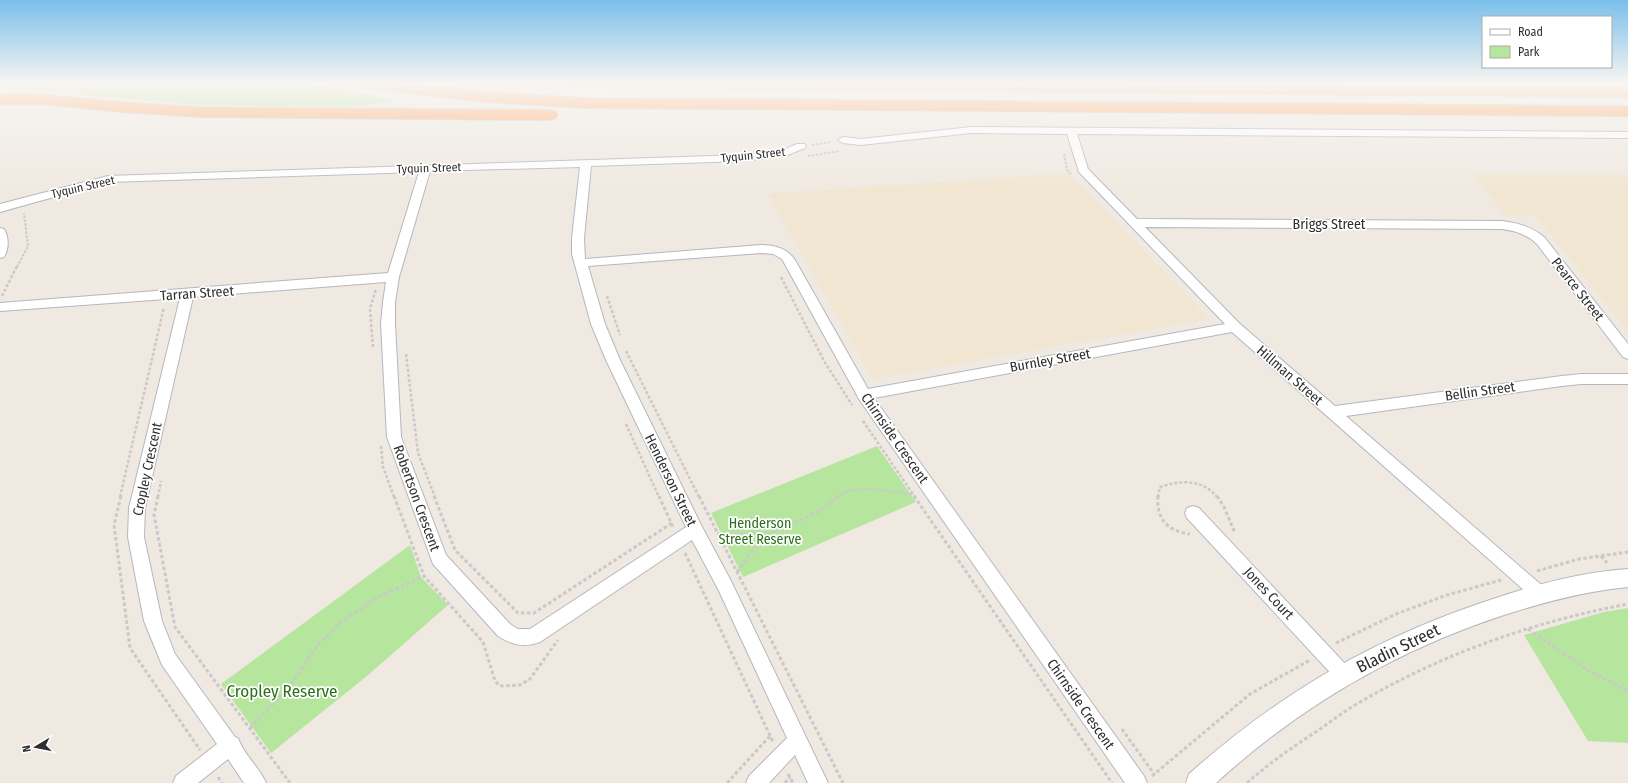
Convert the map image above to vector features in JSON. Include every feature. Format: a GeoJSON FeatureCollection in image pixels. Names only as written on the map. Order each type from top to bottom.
{"type":"FeatureCollection","features":[{"type":"Feature","properties":{"kind":"street"},"geometry":{"type":"LineString","coordinates":[[843,140],[861,142],[971,130],[1628,135]]}},
{"type":"Feature","properties":{"kind":"street","name":"Hillman Street"},"geometry":{"type":"LineString","coordinates":[[1071,131],[1083,170],[1236,327],[1540,594]]}},
{"type":"Feature","properties":{"kind":"street","name":"Tyquin Street"},"geometry":{"type":"LineString","coordinates":[[0,208],[108,179],[743,158],[785,153],[801,146]]}},
{"type":"Feature","properties":{"kind":"street","name":"Henderson Street"},"geometry":{"type":"LineString","coordinates":[[586,163],[578,238],[580,263],[606,343],[818,783]]}},
{"type":"Feature","properties":{"kind":"street","name":"Robertson Crescent"},"geometry":{"type":"LineString","coordinates":[[426,168],[386,278],[389,302],[388,324],[394,437],[439,559],[504,630],[514,637],[523,639],[534,636],[695,530]]}},
{"type":"Feature","properties":{"kind":"street","name":"Briggs Street"},"geometry":{"type":"LineString","coordinates":[[1135,223],[1502,225],[1523,228]]}},
{"type":"Feature","properties":{"kind":"street","name":"Pearce Street"},"geometry":{"type":"LineString","coordinates":[[1523,228],[1535,235],[1541,241],[1628,354]]}},
{"type":"Feature","properties":{"kind":"street"},"geometry":{"type":"LineString","coordinates":[[0,232],[2,248],[0,254]]}},
{"type":"Feature","properties":{"kind":"street","name":"Chirnside Crescent"},"geometry":{"type":"LineString","coordinates":[[580,263],[761,249],[779,251],[789,260],[864,396],[1137,783]]}},
{"type":"Feature","properties":{"kind":"street","name":"Tarran Street"},"geometry":{"type":"LineString","coordinates":[[0,307],[186,297],[386,278]]}},
{"type":"Feature","properties":{"kind":"street","name":"Cropley Crescent"},"geometry":{"type":"LineString","coordinates":[[186,297],[137,508],[136,538],[153,621],[168,659],[231,745],[256,783]]}},
{"type":"Feature","properties":{"kind":"street","name":"Burnley Street"},"geometry":{"type":"LineString","coordinates":[[864,396],[980,373],[1236,327]]}},
{"type":"Feature","properties":{"kind":"street","name":"Bellin Street"},"geometry":{"type":"LineString","coordinates":[[1333,412],[1562,381],[1588,379],[1628,379]]}},
{"type":"Feature","properties":{"kind":"street","name":"Jones Court"},"geometry":{"type":"LineString","coordinates":[[1193,513],[1343,674]]}},
{"type":"Feature","properties":{"kind":"street","name":"Bladin Street"},"geometry":{"type":"LineString","coordinates":[[1198,783],[1251,736],[1343,674],[1445,625],[1540,594],[1596,581],[1628,578]]}},
{"type":"Feature","properties":{"kind":"street"},"geometry":{"type":"LineString","coordinates":[[756,783],[797,741]]}},
{"type":"Feature","properties":{"kind":"street"},"geometry":{"type":"LineString","coordinates":[[183,783],[231,745]]}},
{"type":"Feature","properties":{"kind":"path","name":"Tyquin Street"},"geometry":{"type":"LineString","coordinates":[[801,146],[843,140]]}},
{"type":"Feature","properties":{"kind":"path"},"geometry":{"type":"LineString","coordinates":[[779,272],[824,360],[853,407]]}},
{"type":"Feature","properties":{"kind":"path"},"geometry":{"type":"LineString","coordinates":[[373,349],[370,309],[386,278]]}},
{"type":"Feature","properties":{"kind":"path"},"geometry":{"type":"LineString","coordinates":[[604,290],[622,341]]}},
{"type":"Feature","properties":{"kind":"path"},"geometry":{"type":"LineString","coordinates":[[186,297],[165,303],[114,525],[130,648],[222,783]]}},
{"type":"Feature","properties":{"kind":"path"},"geometry":{"type":"LineString","coordinates":[[405,347],[418,453],[455,550],[518,613],[534,613],[672,523]]}},
{"type":"Feature","properties":{"kind":"path"},"geometry":{"type":"LineString","coordinates":[[624,347],[843,783]]}},
{"type":"Feature","properties":{"kind":"path"},"geometry":{"type":"LineString","coordinates":[[862,419],[1112,783]]}},
{"type":"Feature","properties":{"kind":"path"},"geometry":{"type":"LineString","coordinates":[[381,442],[383,467],[424,576],[483,642],[495,681],[500,686],[520,686],[530,679],[560,637]]}},
{"type":"Feature","properties":{"kind":"path"},"geometry":{"type":"LineString","coordinates":[[162,476],[154,515],[175,627],[290,783]]}},
{"type":"Feature","properties":{"kind":"path"},"geometry":{"type":"LineString","coordinates":[[717,534],[766,534],[786,527],[819,511],[842,493],[851,490],[862,489],[913,494]]}},
{"type":"Feature","properties":{"kind":"path"},"geometry":{"type":"LineString","coordinates":[[737,572],[766,534]]}},
{"type":"Feature","properties":{"kind":"path"},"geometry":{"type":"LineString","coordinates":[[678,557],[685,552]]}},
{"type":"Feature","properties":{"kind":"path"},"geometry":{"type":"LineString","coordinates":[[250,728],[291,685],[317,646],[339,624],[378,597],[424,576]]}},
{"type":"Feature","properties":{"kind":"path"},"geometry":{"type":"LineString","coordinates":[[1247,783],[1295,746],[1353,706],[1399,681],[1466,650],[1516,631],[1595,610],[1628,604]]}},
{"type":"Feature","properties":{"kind":"path"},"geometry":{"type":"LineString","coordinates":[[1528,628],[1572,659],[1613,685],[1628,691]]}},
{"type":"Feature","properties":{"kind":"path"},"geometry":{"type":"LineString","coordinates":[[727,783],[770,736]]}},
{"type":"Feature","properties":{"kind":"path"},"geometry":{"type":"LineString","coordinates":[[785,783],[790,777]]}},
{"type":"Feature","properties":{"kind":"shaded area"},"geometry":{"type":"Polygon","coordinates":[[[1068,173],[1206,315],[1204,320],[873,379],[768,194],[1068,173]]]}},
{"type":"Feature","properties":{"kind":"shaded area"},"geometry":{"type":"Polygon","coordinates":[[[1473,173],[1628,175],[1628,332],[1536,216],[1506,216],[1473,173]]]}},
{"type":"Feature","properties":{"kind":"green space","name":"Henderson Street Reserve"},"geometry":{"type":"Polygon","coordinates":[[[877,446],[916,502],[743,577],[711,513],[877,446]]]}},
{"type":"Feature","properties":{"kind":"green space","name":"Cropley Reserve"},"geometry":{"type":"Polygon","coordinates":[[[410,545],[421,577],[448,605],[367,676],[271,753],[221,684],[410,545]]]}},
{"type":"Feature","properties":{"kind":"green space"},"geometry":{"type":"Polygon","coordinates":[[[1628,608],[1628,743],[1588,741],[1524,635],[1604,612],[1628,608]]]}}]}
